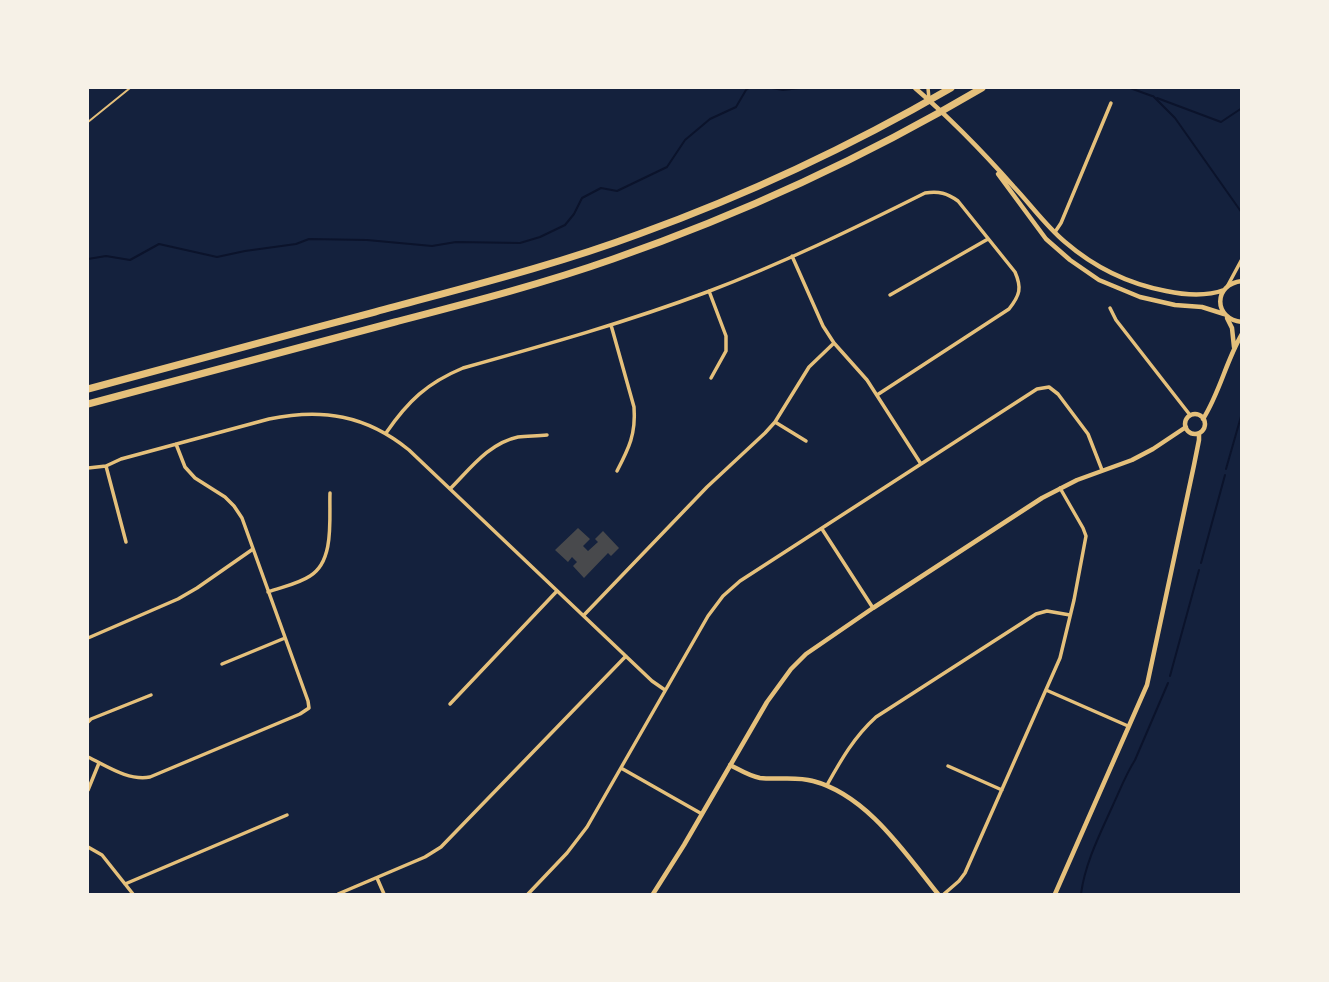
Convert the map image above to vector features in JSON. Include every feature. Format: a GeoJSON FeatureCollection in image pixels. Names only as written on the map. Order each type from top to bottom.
{"type":"FeatureCollection","features":[{"type":"Feature","properties":{"kind":"highway"},"geometry":{"type":"LineString","coordinates":[[88,404],[523,288],[611,260],[701,227],[791,189],[885,142],[982,88]]}},
{"type":"Feature","properties":{"kind":"highway"},"geometry":{"type":"LineString","coordinates":[[88,389],[496,279],[600,248],[706,209],[768,182],[830,153],[948,89]]}},
{"type":"Feature","properties":{"kind":"street"},"geometry":{"type":"LineString","coordinates":[[915,88],[985,156],[1055,232],[1076,251],[1106,270],[1145,287],[1178,293],[1204,295],[1241,281]]}},
{"type":"Feature","properties":{"kind":"street"},"geometry":{"type":"LineString","coordinates":[[928,88],[929,100]]}},
{"type":"Feature","properties":{"kind":"street"},"geometry":{"type":"LineString","coordinates":[[1055,232],[1111,103]]}},
{"type":"Feature","properties":{"kind":"street"},"geometry":{"type":"LineString","coordinates":[[985,156],[1046,239],[1099,280],[1140,297],[1175,305],[1202,307],[1241,322]]}},
{"type":"Feature","properties":{"kind":"street"},"geometry":{"type":"LineString","coordinates":[[386,433],[416,395],[448,374],[568,339],[709,291],[857,227],[925,193],[936,191],[948,194],[958,201],[1015,272],[1020,282],[1020,292],[1009,309],[877,395]]}},
{"type":"Feature","properties":{"kind":"street"},"geometry":{"type":"LineString","coordinates":[[890,295],[989,239]]}},
{"type":"Feature","properties":{"kind":"street"},"geometry":{"type":"LineString","coordinates":[[792,256],[815,312],[834,343],[862,373],[921,464]]}},
{"type":"Feature","properties":{"kind":"street"},"geometry":{"type":"LineString","coordinates":[[1234,348],[1232,328],[1220,301],[1241,259]]}},
{"type":"Feature","properties":{"kind":"street"},"geometry":{"type":"LineString","coordinates":[[709,291],[726,336],[726,351],[711,378]]}},
{"type":"Feature","properties":{"kind":"street"},"geometry":{"type":"LineString","coordinates":[[1110,308],[1116,320],[1190,415]]}},
{"type":"Feature","properties":{"kind":"street"},"geometry":{"type":"LineString","coordinates":[[611,325],[634,407],[635,420],[630,445],[617,471]]}},
{"type":"Feature","properties":{"kind":"street"},"geometry":{"type":"LineString","coordinates":[[1203,419],[1241,334]]}},
{"type":"Feature","properties":{"kind":"street"},"geometry":{"type":"LineString","coordinates":[[584,615],[701,493],[775,422],[809,367],[834,343]]}},
{"type":"Feature","properties":{"kind":"street"},"geometry":{"type":"LineString","coordinates":[[528,894],[567,853],[587,827],[708,616],[723,596],[740,582],[1033,391],[1045,387],[1058,394],[1088,434],[1102,471]]}},
{"type":"Feature","properties":{"kind":"street"},"geometry":{"type":"LineString","coordinates":[[88,468],[106,466],[121,459],[269,419],[307,414],[351,419],[386,433],[409,450],[652,681],[665,690]]}},
{"type":"Feature","properties":{"kind":"street"},"geometry":{"type":"LineString","coordinates":[[1055,894],[1147,685],[1199,433],[1205,427],[1203,419],[1196,414],[1190,415],[1186,420],[1186,427],[1189,432],[1199,433]]}},
{"type":"Feature","properties":{"kind":"street"},"geometry":{"type":"LineString","coordinates":[[775,422],[806,441]]}},
{"type":"Feature","properties":{"kind":"street"},"geometry":{"type":"LineString","coordinates":[[653,894],[767,702],[791,669],[806,654],[1030,505],[1060,488],[1132,460],[1186,427]]}},
{"type":"Feature","properties":{"kind":"street"},"geometry":{"type":"LineString","coordinates":[[450,489],[487,452],[498,445],[519,437],[547,435]]}},
{"type":"Feature","properties":{"kind":"street"},"geometry":{"type":"LineString","coordinates":[[88,757],[132,778],[141,779],[305,712],[309,708],[242,518],[225,497],[195,478],[185,467],[176,444]]}},
{"type":"Feature","properties":{"kind":"street"},"geometry":{"type":"LineString","coordinates":[[106,466],[126,542]]}},
{"type":"Feature","properties":{"kind":"street"},"geometry":{"type":"LineString","coordinates":[[944,894],[965,873],[1060,658],[1086,536],[1060,488]]}},
{"type":"Feature","properties":{"kind":"street"},"geometry":{"type":"LineString","coordinates":[[268,592],[308,578],[323,563],[329,541],[330,493]]}},
{"type":"Feature","properties":{"kind":"street"},"geometry":{"type":"LineString","coordinates":[[822,528],[873,608]]}},
{"type":"Feature","properties":{"kind":"street"},"geometry":{"type":"LineString","coordinates":[[88,638],[178,599],[253,549]]}},
{"type":"Feature","properties":{"kind":"street"},"geometry":{"type":"LineString","coordinates":[[450,704],[558,591]]}},
{"type":"Feature","properties":{"kind":"street"},"geometry":{"type":"LineString","coordinates":[[827,785],[861,730],[876,717],[1036,614],[1047,611],[1070,615]]}},
{"type":"Feature","properties":{"kind":"street"},"geometry":{"type":"LineString","coordinates":[[222,664],[285,638]]}},
{"type":"Feature","properties":{"kind":"street"},"geometry":{"type":"LineString","coordinates":[[338,894],[425,857],[441,847],[626,656]]}},
{"type":"Feature","properties":{"kind":"street"},"geometry":{"type":"LineString","coordinates":[[1046,690],[1128,726]]}},
{"type":"Feature","properties":{"kind":"street"},"geometry":{"type":"LineString","coordinates":[[88,722],[151,695]]}},
{"type":"Feature","properties":{"kind":"street"},"geometry":{"type":"LineString","coordinates":[[88,790],[99,763]]}},
{"type":"Feature","properties":{"kind":"street"},"geometry":{"type":"LineString","coordinates":[[730,765],[759,778],[811,780],[841,792],[882,827],[938,894]]}},
{"type":"Feature","properties":{"kind":"street"},"geometry":{"type":"LineString","coordinates":[[948,766],[1002,790]]}},
{"type":"Feature","properties":{"kind":"street"},"geometry":{"type":"LineString","coordinates":[[621,768],[702,814]]}},
{"type":"Feature","properties":{"kind":"street"},"geometry":{"type":"LineString","coordinates":[[125,884],[287,815]]}},
{"type":"Feature","properties":{"kind":"street"},"geometry":{"type":"LineString","coordinates":[[88,846],[102,855],[133,894]]}},
{"type":"Feature","properties":{"kind":"street"},"geometry":{"type":"LineString","coordinates":[[377,877],[384,894]]}},
{"type":"Feature","properties":{"kind":"path"},"geometry":{"type":"LineString","coordinates":[[88,122],[130,88]]}},
{"type":"Feature","properties":{"kind":"building"},"geometry":{"type":"Polygon","coordinates":[[[578,528],[590,539],[583,546],[588,551],[598,542],[595,539],[603,531],[619,548],[611,556],[608,553],[584,578],[573,566],[577,562],[572,557],[568,562],[555,550],[578,528]]]}},
{"type":"Feature","properties":{"kind":"waterway"},"geometry":{"type":"LineString","coordinates":[[88,259],[106,256],[130,260],[159,244],[217,257],[296,244],[309,239],[367,240],[432,246],[456,242],[520,243],[565,225],[582,198],[601,188],[617,191],[667,167],[685,140],[710,119],[736,107],[749,88]]}},
{"type":"Feature","properties":{"kind":"waterway"},"geometry":{"type":"LineString","coordinates":[[772,88],[800,88]]}},
{"type":"Feature","properties":{"kind":"waterway"},"geometry":{"type":"LineString","coordinates":[[1130,88],[1152,96]]}},
{"type":"Feature","properties":{"kind":"waterway"},"geometry":{"type":"LineString","coordinates":[[1153,96],[1175,118],[1242,213]]}},
{"type":"Feature","properties":{"kind":"waterway"},"geometry":{"type":"LineString","coordinates":[[1157,98],[1221,122],[1242,108]]}},
{"type":"Feature","properties":{"kind":"waterway"},"geometry":{"type":"LineString","coordinates":[[1226,469],[1242,413]]}},
{"type":"Feature","properties":{"kind":"waterway"},"geometry":{"type":"LineString","coordinates":[[1201,563],[1225,475]]}},
{"type":"Feature","properties":{"kind":"waterway"},"geometry":{"type":"LineString","coordinates":[[1170,676],[1199,570]]}},
{"type":"Feature","properties":{"kind":"waterway"},"geometry":{"type":"LineString","coordinates":[[1081,894],[1094,849],[1168,683]]}}]}
